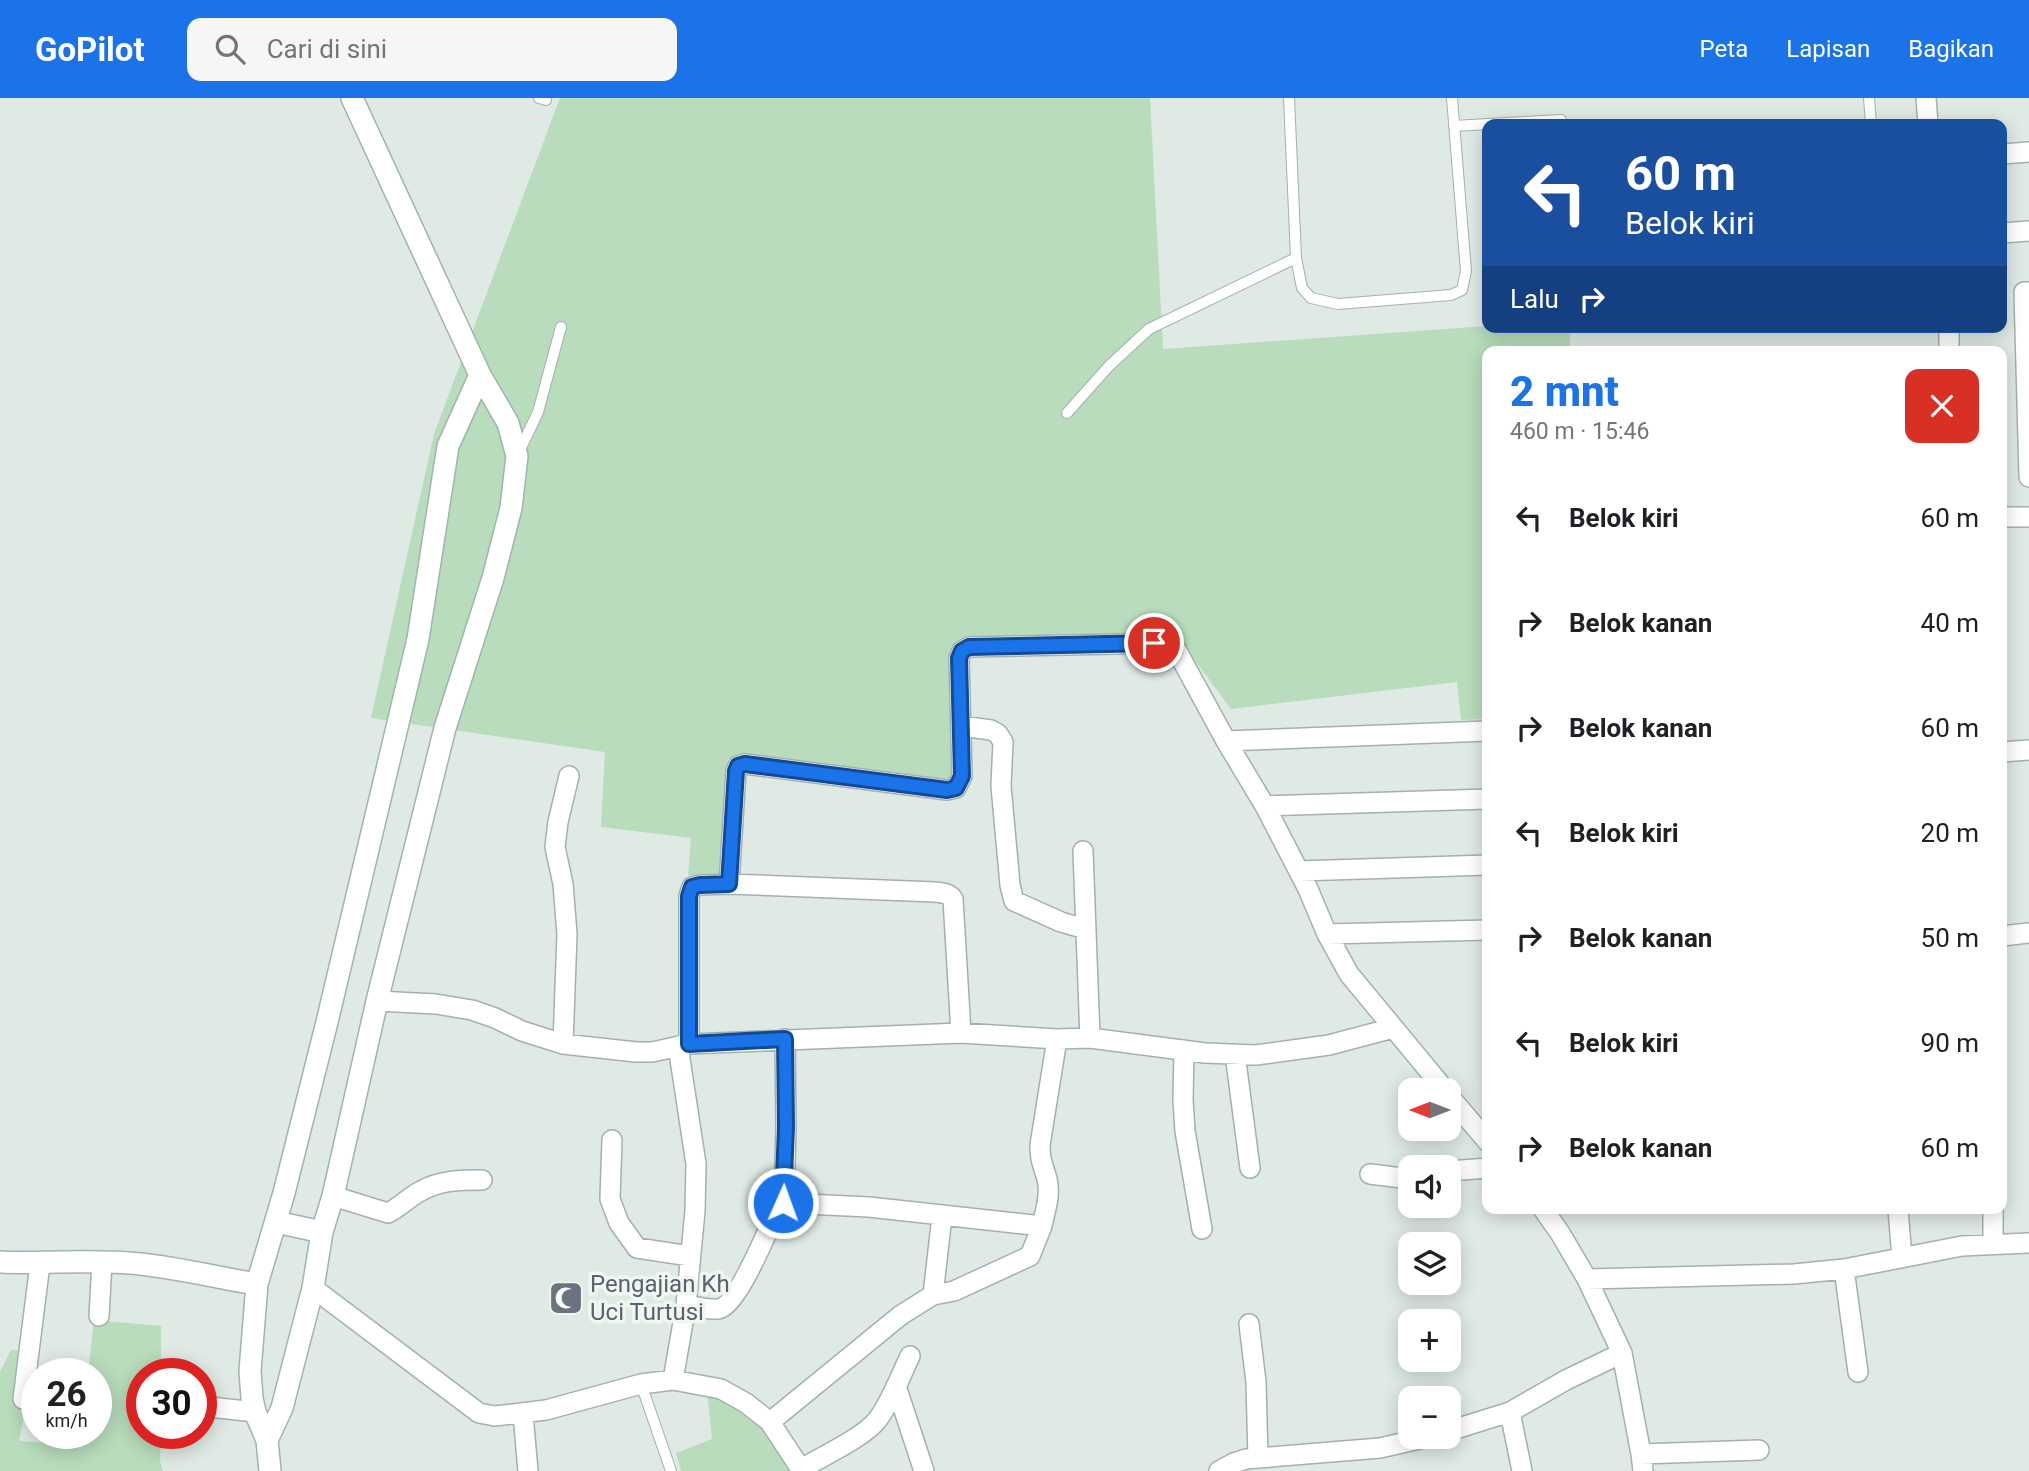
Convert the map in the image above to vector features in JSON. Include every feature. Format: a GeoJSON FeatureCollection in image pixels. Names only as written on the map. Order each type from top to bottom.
{"type":"FeatureCollection","features":[{"type":"Feature","properties":{"kind":"street"},"geometry":{"type":"LineString","coordinates":[[267,1440],[282,1408],[313,1288],[322,1232],[333,1196],[377,1002],[445,728],[493,578],[508,520],[517,456],[508,423],[480,375],[352,98]]}},
{"type":"Feature","properties":{"kind":"street"},"geometry":{"type":"LineString","coordinates":[[1926,98],[1928,119]]}},
{"type":"Feature","properties":{"kind":"street"},"geometry":{"type":"LineString","coordinates":[[2007,154],[2029,152]]}},
{"type":"Feature","properties":{"kind":"street"},"geometry":{"type":"LineString","coordinates":[[2007,233],[2029,231]]}},
{"type":"Feature","properties":{"kind":"street"},"geometry":{"type":"LineString","coordinates":[[2029,292],[2024,292],[2029,477]]}},
{"type":"Feature","properties":{"kind":"street"},"geometry":{"type":"LineString","coordinates":[[270,1471],[267,1440],[255,1412],[250,1371],[257,1284],[276,1222],[327,1021],[418,639],[449,446],[480,375]]}},
{"type":"Feature","properties":{"kind":"street"},"geometry":{"type":"LineString","coordinates":[[2007,517],[2029,517]]}},
{"type":"Feature","properties":{"kind":"street"},"geometry":{"type":"LineString","coordinates":[[729,884],[738,766],[745,764],[947,790],[956,788],[962,776],[959,658],[962,651],[969,647],[1170,643],[1177,650],[1265,806],[1349,974],[1435,1078]]}},
{"type":"Feature","properties":{"kind":"street"},"geometry":{"type":"LineString","coordinates":[[961,726],[991,730],[998,734],[1003,742],[1001,786],[1010,885],[1014,901],[1061,922],[1085,929]]}},
{"type":"Feature","properties":{"kind":"street"},"geometry":{"type":"LineString","coordinates":[[1226,741],[1482,731]]}},
{"type":"Feature","properties":{"kind":"street"},"geometry":{"type":"LineString","coordinates":[[2007,752],[2029,750]]}},
{"type":"Feature","properties":{"kind":"street"},"geometry":{"type":"LineString","coordinates":[[563,1044],[567,933],[563,884],[555,848],[569,776]]}},
{"type":"Feature","properties":{"kind":"street"},"geometry":{"type":"LineString","coordinates":[[1265,806],[1482,799]]}},
{"type":"Feature","properties":{"kind":"street"},"geometry":{"type":"LineString","coordinates":[[1083,850],[1090,1038]]}},
{"type":"Feature","properties":{"kind":"street"},"geometry":{"type":"LineString","coordinates":[[1299,871],[1482,865]]}},
{"type":"Feature","properties":{"kind":"street"},"geometry":{"type":"LineString","coordinates":[[673,1380],[686,1305],[695,1211],[696,1164],[684,1045],[689,896],[692,887],[729,884],[936,892],[951,896],[961,1033]]}},
{"type":"Feature","properties":{"kind":"street"},"geometry":{"type":"LineString","coordinates":[[1327,934],[1482,930]]}},
{"type":"Feature","properties":{"kind":"street"},"geometry":{"type":"LineString","coordinates":[[2007,935],[2029,933]]}},
{"type":"Feature","properties":{"kind":"street"},"geometry":{"type":"LineString","coordinates":[[377,1002],[436,1004],[472,1010],[563,1044],[636,1052],[652,1052],[684,1045],[785,1039],[961,1033],[1057,1039],[1090,1038],[1184,1051],[1256,1055],[1329,1045],[1393,1028]]}},
{"type":"Feature","properties":{"kind":"street"},"geometry":{"type":"LineString","coordinates":[[686,1305],[719,1309],[727,1305],[738,1292],[783,1203],[785,1039]]}},
{"type":"Feature","properties":{"kind":"street"},"geometry":{"type":"LineString","coordinates":[[770,1422],[901,1315],[933,1295],[954,1291],[1030,1256],[1042,1226],[1048,1197],[1047,1180],[1040,1161],[1040,1145],[1057,1039]]}},
{"type":"Feature","properties":{"kind":"street"},"geometry":{"type":"LineString","coordinates":[[1184,1051],[1185,1131],[1202,1229]]}},
{"type":"Feature","properties":{"kind":"street"},"geometry":{"type":"LineString","coordinates":[[1236,1054],[1250,1168]]}},
{"type":"Feature","properties":{"kind":"street"},"geometry":{"type":"LineString","coordinates":[[1461,1110],[1482,1136]]}},
{"type":"Feature","properties":{"kind":"street"},"geometry":{"type":"LineString","coordinates":[[612,1140],[610,1199],[619,1223],[637,1248],[690,1256]]}},
{"type":"Feature","properties":{"kind":"street"},"geometry":{"type":"LineString","coordinates":[[1461,1170],[1482,1168]]}},
{"type":"Feature","properties":{"kind":"street"},"geometry":{"type":"LineString","coordinates":[[1370,1174],[1398,1178]]}},
{"type":"Feature","properties":{"kind":"street"},"geometry":{"type":"LineString","coordinates":[[333,1196],[388,1213],[430,1186],[457,1180],[482,1180]]}},
{"type":"Feature","properties":{"kind":"street"},"geometry":{"type":"LineString","coordinates":[[783,1203],[869,1207],[1042,1226]]}},
{"type":"Feature","properties":{"kind":"street"},"geometry":{"type":"LineString","coordinates":[[1546,1214],[1587,1279],[1622,1353],[1641,1467],[1759,1450]]}},
{"type":"Feature","properties":{"kind":"street"},"geometry":{"type":"LineString","coordinates":[[1898,1214],[1902,1258]]}},
{"type":"Feature","properties":{"kind":"street"},"geometry":{"type":"LineString","coordinates":[[1993,1214],[1993,1244]]}},
{"type":"Feature","properties":{"kind":"street"},"geometry":{"type":"LineString","coordinates":[[933,1295],[942,1216]]}},
{"type":"Feature","properties":{"kind":"street"},"geometry":{"type":"LineString","coordinates":[[276,1222],[322,1232]]}},
{"type":"Feature","properties":{"kind":"street"},"geometry":{"type":"LineString","coordinates":[[1587,1279],[1794,1274],[1843,1269],[1962,1246],[2029,1243]]}},
{"type":"Feature","properties":{"kind":"street"},"geometry":{"type":"LineString","coordinates":[[0,1262],[142,1264],[257,1284]]}},
{"type":"Feature","properties":{"kind":"street"},"geometry":{"type":"LineString","coordinates":[[99,1316],[102,1262]]}},
{"type":"Feature","properties":{"kind":"street"},"geometry":{"type":"LineString","coordinates":[[28,1358],[40,1264]]}},
{"type":"Feature","properties":{"kind":"street"},"geometry":{"type":"LineString","coordinates":[[1843,1269],[1858,1372]]}},
{"type":"Feature","properties":{"kind":"street"},"geometry":{"type":"LineString","coordinates":[[313,1288],[479,1413],[495,1416],[523,1414],[641,1384],[673,1380],[721,1390],[746,1402],[770,1422],[801,1470],[866,1431],[877,1421],[910,1356]]}},
{"type":"Feature","properties":{"kind":"street"},"geometry":{"type":"LineString","coordinates":[[1249,1324],[1256,1382],[1258,1458]]}},
{"type":"Feature","properties":{"kind":"street"},"geometry":{"type":"LineString","coordinates":[[1461,1427],[1510,1412],[1566,1380],[1622,1353]]}},
{"type":"Feature","properties":{"kind":"street"},"geometry":{"type":"LineString","coordinates":[[896,1386],[924,1471]]}},
{"type":"Feature","properties":{"kind":"street"},"geometry":{"type":"LineString","coordinates":[[217,1408],[255,1412]]}},
{"type":"Feature","properties":{"kind":"street"},"geometry":{"type":"LineString","coordinates":[[1510,1412],[1526,1466]]}},
{"type":"Feature","properties":{"kind":"street"},"geometry":{"type":"LineString","coordinates":[[523,1414],[528,1471]]}},
{"type":"Feature","properties":{"kind":"street"},"geometry":{"type":"LineString","coordinates":[[1219,1471],[1246,1458],[1380,1448],[1398,1444]]}},
{"type":"Feature","properties":{"kind":"lane"},"geometry":{"type":"LineString","coordinates":[[1289,98],[1296,258],[1302,288],[1311,299],[1338,304],[1451,295],[1462,290],[1466,271],[1452,98]]}},
{"type":"Feature","properties":{"kind":"lane"},"geometry":{"type":"LineString","coordinates":[[1869,98],[1871,119]]}},
{"type":"Feature","properties":{"kind":"lane"},"geometry":{"type":"LineString","coordinates":[[1454,126],[1482,124]]}},
{"type":"Feature","properties":{"kind":"lane"},"geometry":{"type":"LineString","coordinates":[[1067,413],[1109,366],[1149,329],[1296,258]]}},
{"type":"Feature","properties":{"kind":"lane"},"geometry":{"type":"LineString","coordinates":[[517,456],[538,412],[561,327]]}},
{"type":"Feature","properties":{"kind":"lane"},"geometry":{"type":"LineString","coordinates":[[641,1384],[671,1471]]}},
{"type":"Feature","properties":{"kind":"green space"},"geometry":{"type":"Polygon","coordinates":[[[560,98],[1150,98],[1163,349],[1482,326],[1482,333],[1570,333],[1570,346],[1482,346],[1482,719],[1461,720],[1457,682],[1231,709],[1176,635],[953,651],[957,781],[728,759],[722,877],[688,875],[691,838],[601,827],[605,752],[371,718],[434,434],[560,98]]]}},
{"type":"Feature","properties":{"kind":"green space"},"geometry":{"type":"Polygon","coordinates":[[[94,1320],[161,1326],[161,1358],[126,1358],[126,1449],[160,1449],[163,1471],[0,1471],[0,1372],[11,1350],[37,1352],[36,1358],[21,1358],[21,1449],[112,1449],[112,1358],[90,1358],[94,1320]]]}},
{"type":"Feature","properties":{"kind":"green space"},"geometry":{"type":"Polygon","coordinates":[[[707,1391],[766,1426],[790,1471],[681,1471],[676,1453],[712,1439],[707,1391]]]}},
{"type":"Feature","properties":{"kind":"place","name":"Pengajian Kh Uci Turtusi"},"geometry":{"type":"Point","coordinates":[566,1298]}},
{"type":"Feature","properties":{"kind":"route"},"geometry":{"type":"LineString","coordinates":[[783,1203],[785,1039],[689,1044],[689,896],[692,887],[729,884],[730,843],[738,766],[745,764],[947,790],[956,788],[962,776],[959,658],[962,651],[969,647],[1154,643]]}}]}
